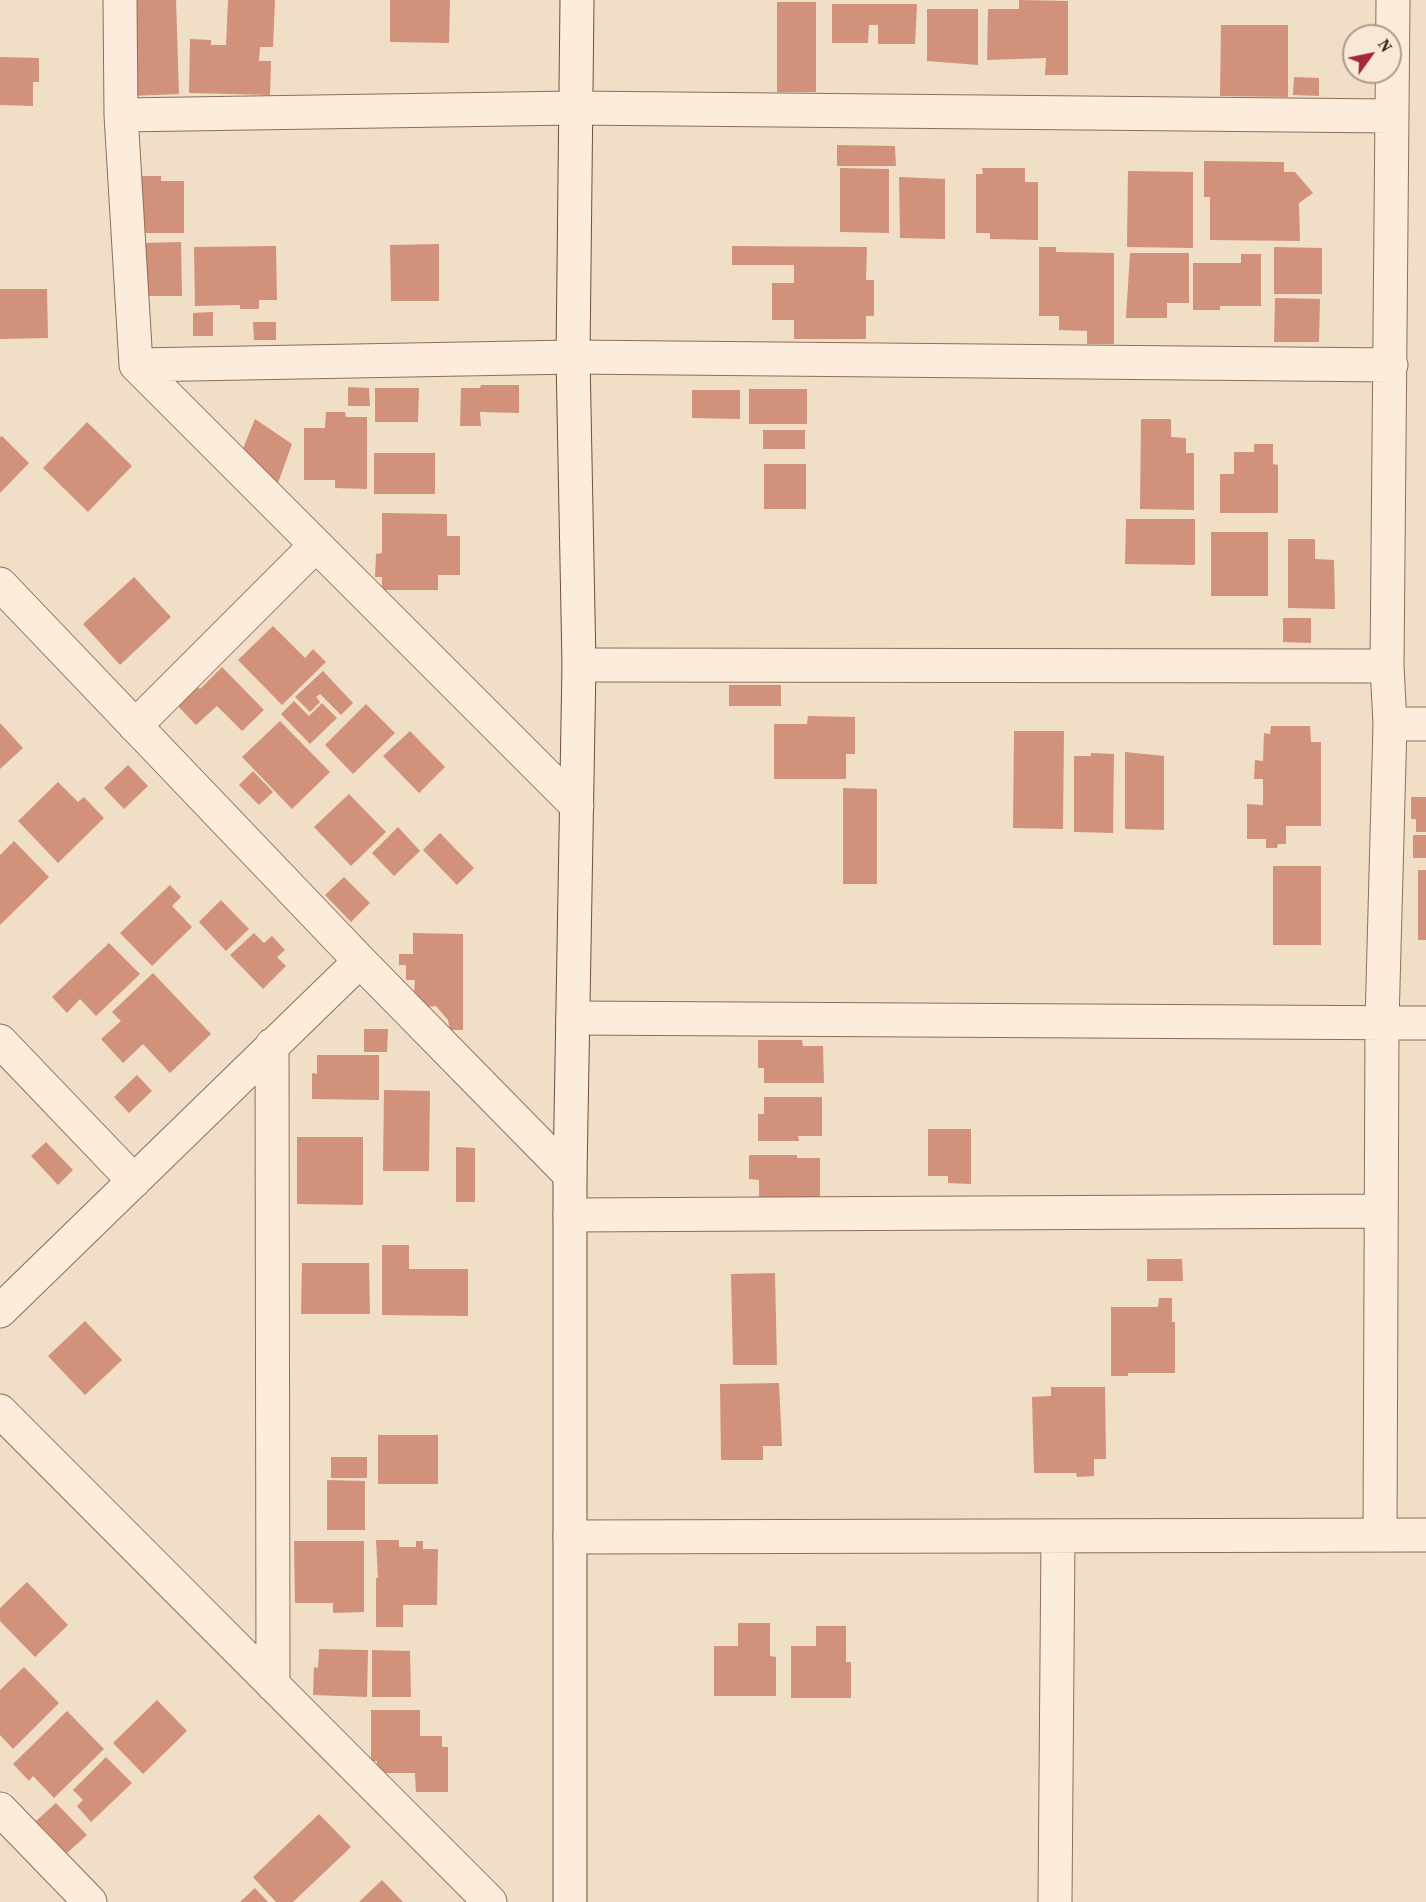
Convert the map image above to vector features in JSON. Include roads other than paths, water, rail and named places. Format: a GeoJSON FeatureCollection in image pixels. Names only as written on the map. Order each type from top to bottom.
{"type":"FeatureCollection","features":[{"type":"Feature","properties":{"kind":"street"},"geometry":{"type":"LineString","coordinates":[[120,0],[121,115],[136,365],[578,806]]}},
{"type":"Feature","properties":{"kind":"street"},"geometry":{"type":"LineString","coordinates":[[570,1902],[570,1175],[579,665],[573,357],[577,0]]}},
{"type":"Feature","properties":{"kind":"street"},"geometry":{"type":"LineString","coordinates":[[1380,1535],[1382,1023],[1390,724],[1387,666],[1391,365],[1390,116],[1393,0]]}},
{"type":"Feature","properties":{"kind":"street"},"geometry":{"type":"LineString","coordinates":[[121,115],[575,108],[1390,116]]}},
{"type":"Feature","properties":{"kind":"street"},"geometry":{"type":"LineString","coordinates":[[136,365],[573,357],[1391,365]]}},
{"type":"Feature","properties":{"kind":"street"},"geometry":{"type":"LineString","coordinates":[[135,726],[315,546]]}},
{"type":"Feature","properties":{"kind":"street"},"geometry":{"type":"LineString","coordinates":[[0,584],[360,961],[570,1175]]}},
{"type":"Feature","properties":{"kind":"street"},"geometry":{"type":"LineString","coordinates":[[579,665],[1387,666]]}},
{"type":"Feature","properties":{"kind":"street"},"geometry":{"type":"LineString","coordinates":[[1390,724],[1426,724]]}},
{"type":"Feature","properties":{"kind":"street"},"geometry":{"type":"LineString","coordinates":[[0,1311],[360,961]]}},
{"type":"Feature","properties":{"kind":"street"},"geometry":{"type":"LineString","coordinates":[[573,1018],[1426,1023]]}},
{"type":"Feature","properties":{"kind":"street"},"geometry":{"type":"LineString","coordinates":[[0,1041],[134,1182]]}},
{"type":"Feature","properties":{"kind":"street"},"geometry":{"type":"LineString","coordinates":[[272,1045],[273,1685]]}},
{"type":"Feature","properties":{"kind":"street"},"geometry":{"type":"LineString","coordinates":[[570,1215],[1381,1211]]}},
{"type":"Feature","properties":{"kind":"street"},"geometry":{"type":"LineString","coordinates":[[0,1411],[490,1902]]}},
{"type":"Feature","properties":{"kind":"street"},"geometry":{"type":"LineString","coordinates":[[570,1537],[1426,1535]]}},
{"type":"Feature","properties":{"kind":"street"},"geometry":{"type":"LineString","coordinates":[[1055,1902],[1058,1536]]}},
{"type":"Feature","properties":{"kind":"street"},"geometry":{"type":"LineString","coordinates":[[0,1809],[90,1902]]}}]}
